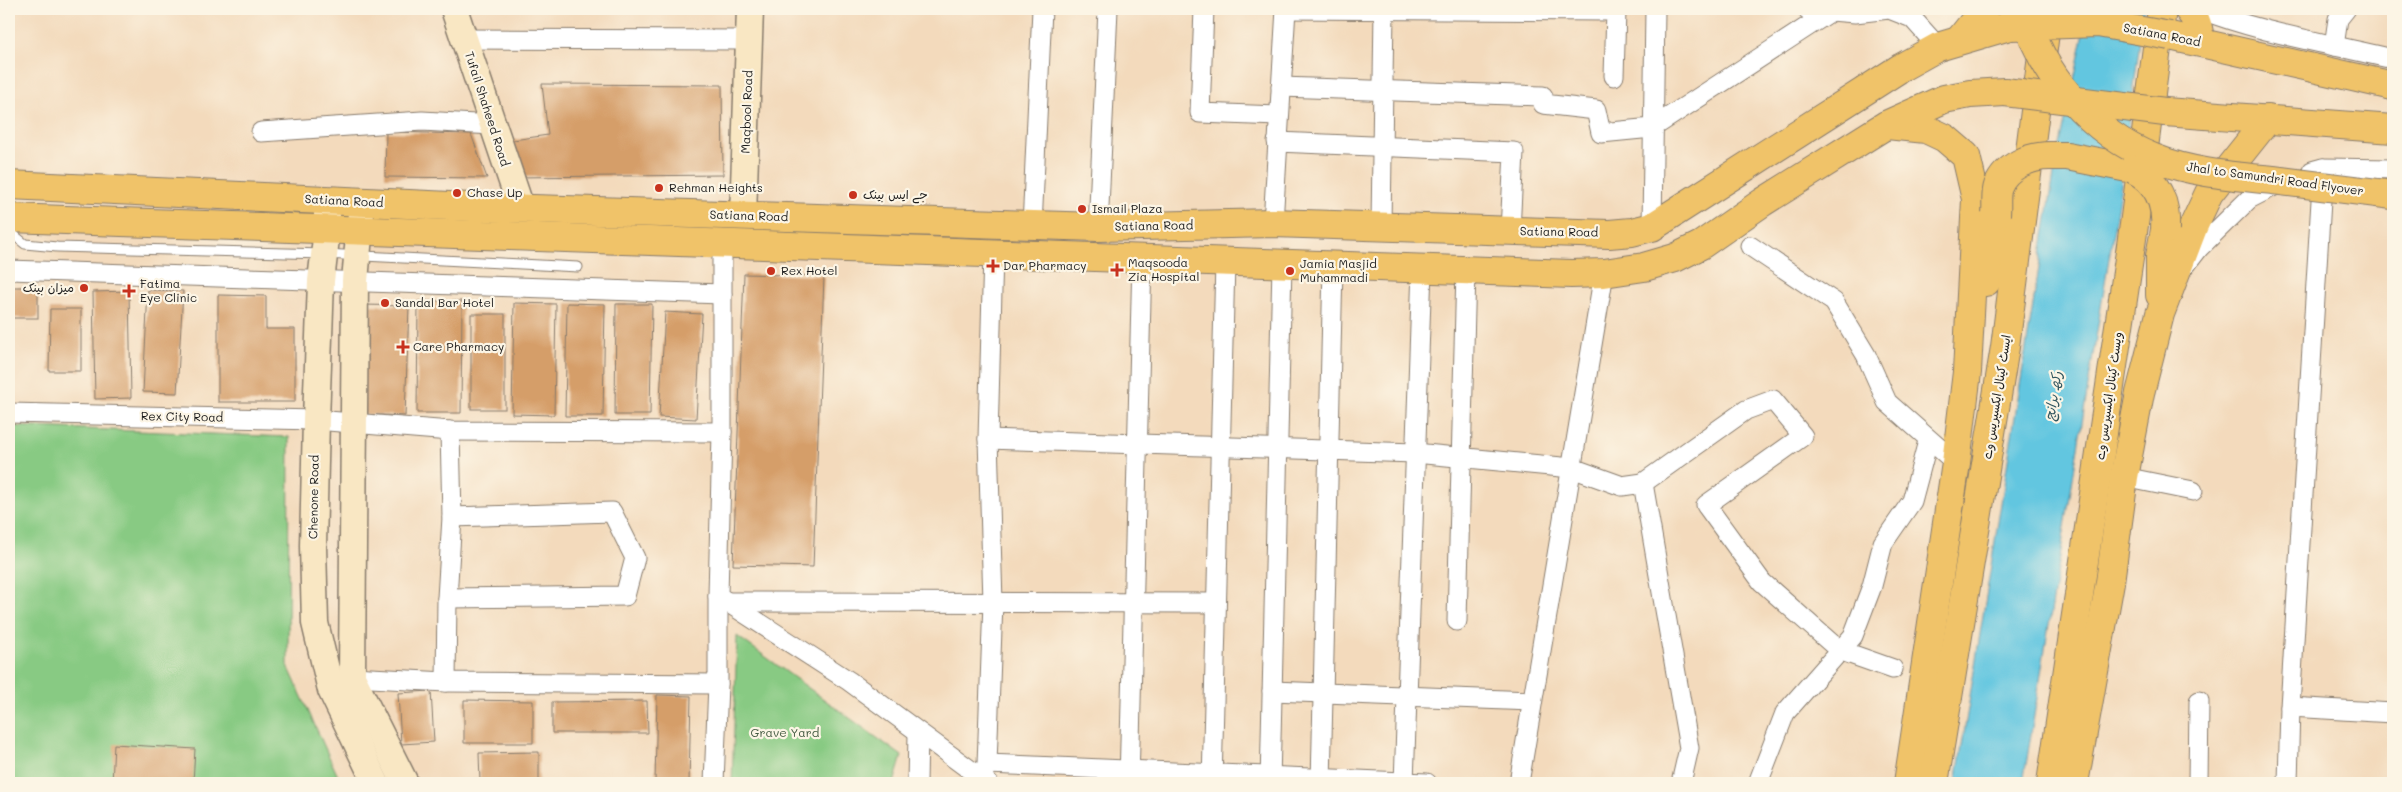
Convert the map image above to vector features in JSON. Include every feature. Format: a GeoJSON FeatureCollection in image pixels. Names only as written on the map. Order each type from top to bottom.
{"type":"FeatureCollection","features":[{"type":"Feature","properties":{"kind":"main road"},"geometry":{"type":"LineString","coordinates":[[1949,43],[1984,9]]}},
{"type":"Feature","properties":{"kind":"main road","name":"ایسٹ کینال ایکسپریس وے"},"geometry":{"type":"LineString","coordinates":[[1934,783],[2005,348],[2048,9]]}},
{"type":"Feature","properties":{"kind":"main road"},"geometry":{"type":"LineString","coordinates":[[2127,9],[2139,19],[2169,36]]}},
{"type":"Feature","properties":{"kind":"main road","name":"ویسٹ کینال ایکسپریس وے"},"geometry":{"type":"LineString","coordinates":[[2051,783],[2134,225],[2162,9]]}},
{"type":"Feature","properties":{"kind":"main road"},"geometry":{"type":"LineString","coordinates":[[2188,9],[2194,15],[2200,42]]}},
{"type":"Feature","properties":{"kind":"main road","name":"Satiana Road"},"geometry":{"type":"LineString","coordinates":[[9,185],[362,202],[1032,226],[1098,228],[1273,224],[1609,234],[1632,232],[1652,226],[1723,183],[1902,67],[1949,43],[2016,17],[2098,24],[2169,36],[2393,86]]}},
{"type":"Feature","properties":{"kind":"main road","name":"Jhal to Samundri Road Flyover"},"geometry":{"type":"LineString","coordinates":[[2016,17],[2036,42],[2063,89],[2088,116],[2132,148],[2169,163],[2201,171],[2393,195]]}},
{"type":"Feature","properties":{"kind":"main road"},"geometry":{"type":"LineString","coordinates":[[9,218],[326,242],[357,256],[722,244],[1422,269],[1604,273],[1644,267],[1675,258],[1701,245],[1886,125],[1944,99],[1970,94],[2005,92],[2165,112],[2393,129]]}},
{"type":"Feature","properties":{"kind":"main road"},"geometry":{"type":"LineString","coordinates":[[2074,783],[2110,582],[2124,477],[2148,358],[2160,314],[2194,225],[2209,193],[2268,119]]}},
{"type":"Feature","properties":{"kind":"main road"},"geometry":{"type":"LineString","coordinates":[[1886,125],[1926,129],[1945,138],[1966,156],[1976,199],[1966,372],[1956,463],[1908,783]]}},
{"type":"Feature","properties":{"kind":"main road"},"geometry":{"type":"LineString","coordinates":[[1966,372],[1992,254],[1997,188],[2006,172],[2016,165],[2040,156],[2067,156],[2133,169],[2150,179],[2160,194],[2166,211],[2160,256],[2160,314]]}},
{"type":"Feature","properties":{"kind":"main road"},"geometry":{"type":"LineString","coordinates":[[1723,183],[1745,215]]}},
{"type":"Feature","properties":{"kind":"street","name":"Tufail Shaheed Road"},"geometry":{"type":"LineString","coordinates":[[454,9],[521,208]]}},
{"type":"Feature","properties":{"kind":"street","name":"Maqbool Road"},"geometry":{"type":"LineString","coordinates":[[744,216],[750,9]]}},
{"type":"Feature","properties":{"kind":"street"},"geometry":{"type":"LineString","coordinates":[[1032,226],[1042,9]]}},
{"type":"Feature","properties":{"kind":"street"},"geometry":{"type":"LineString","coordinates":[[1098,228],[1108,9]]}},
{"type":"Feature","properties":{"kind":"street"},"geometry":{"type":"LineString","coordinates":[[1204,9],[1200,113],[1279,116]]}},
{"type":"Feature","properties":{"kind":"street"},"geometry":{"type":"LineString","coordinates":[[1273,224],[1286,9],[1616,11],[1614,76]]}},
{"type":"Feature","properties":{"kind":"street"},"geometry":{"type":"LineString","coordinates":[[1381,226],[1384,9]]}},
{"type":"Feature","properties":{"kind":"street"},"geometry":{"type":"LineString","coordinates":[[1652,226],[1655,9]]}},
{"type":"Feature","properties":{"kind":"street"},"geometry":{"type":"LineString","coordinates":[[1807,9],[1855,13],[1889,10],[1912,18],[1949,43]]}},
{"type":"Feature","properties":{"kind":"street"},"geometry":{"type":"LineString","coordinates":[[2200,9],[2250,26],[2393,59]]}},
{"type":"Feature","properties":{"kind":"street"},"geometry":{"type":"LineString","coordinates":[[2334,46],[2338,18],[2346,9]]}},
{"type":"Feature","properties":{"kind":"street"},"geometry":{"type":"LineString","coordinates":[[1281,87],[1543,96],[1543,104],[1596,110],[1601,133],[1652,128],[1830,10]]}},
{"type":"Feature","properties":{"kind":"street"},"geometry":{"type":"LineString","coordinates":[[464,39],[749,40]]}},
{"type":"Feature","properties":{"kind":"street"},"geometry":{"type":"LineString","coordinates":[[261,132],[422,121],[493,125]]}},
{"type":"Feature","properties":{"kind":"street"},"geometry":{"type":"LineString","coordinates":[[1277,142],[1514,152],[1510,231]]}},
{"type":"Feature","properties":{"kind":"street"},"geometry":{"type":"LineString","coordinates":[[2148,358],[2179,273],[2199,248],[2249,199],[2293,176],[2323,168],[2393,170]]}},
{"type":"Feature","properties":{"kind":"street"},"geometry":{"type":"LineString","coordinates":[[2288,783],[2290,707],[2323,168]]}},
{"type":"Feature","properties":{"kind":"street","name":"Chenone Road"},"geometry":{"type":"LineString","coordinates":[[327,200],[326,242],[321,281],[316,420],[313,546],[315,622],[331,690],[376,783]]}},
{"type":"Feature","properties":{"kind":"street"},"geometry":{"type":"LineString","coordinates":[[362,202],[357,256],[352,677],[405,783]]}},
{"type":"Feature","properties":{"kind":"street"},"geometry":{"type":"LineString","coordinates":[[714,783],[723,599],[722,244]]}},
{"type":"Feature","properties":{"kind":"street"},"geometry":{"type":"LineString","coordinates":[[1750,246],[1834,302],[1866,355],[1887,402],[1928,441],[1956,463]]}},
{"type":"Feature","properties":{"kind":"street"},"geometry":{"type":"LineString","coordinates":[[984,777],[993,602],[988,439],[994,253]]}},
{"type":"Feature","properties":{"kind":"street"},"geometry":{"type":"LineString","coordinates":[[9,270],[321,281],[357,256],[722,294]]}},
{"type":"Feature","properties":{"kind":"street"},"geometry":{"type":"LineString","coordinates":[[1129,777],[1142,259]]}},
{"type":"Feature","properties":{"kind":"street"},"geometry":{"type":"LineString","coordinates":[[1212,778],[1226,262]]}},
{"type":"Feature","properties":{"kind":"street"},"geometry":{"type":"LineString","coordinates":[[1270,780],[1282,264]]}},
{"type":"Feature","properties":{"kind":"street"},"geometry":{"type":"LineString","coordinates":[[1321,781],[1333,266]]}},
{"type":"Feature","properties":{"kind":"street"},"geometry":{"type":"LineString","coordinates":[[1404,783],[1422,269]]}},
{"type":"Feature","properties":{"kind":"street"},"geometry":{"type":"LineString","coordinates":[[1457,622],[1466,270]]}},
{"type":"Feature","properties":{"kind":"street"},"geometry":{"type":"LineString","coordinates":[[1519,783],[1604,273]]}},
{"type":"Feature","properties":{"kind":"street"},"geometry":{"type":"LineString","coordinates":[[988,439],[1415,453],[1572,468],[1622,486],[1643,483],[1746,410],[1772,400],[1803,436],[1706,505],[1762,582],[1839,650],[1893,669]]}},
{"type":"Feature","properties":{"kind":"street","name":"Rex City Road"},"geometry":{"type":"LineString","coordinates":[[9,413],[316,420],[450,431],[722,432]]}},
{"type":"Feature","properties":{"kind":"street"},"geometry":{"type":"LineString","coordinates":[[446,682],[447,598],[452,517],[450,431]]}},
{"type":"Feature","properties":{"kind":"street"},"geometry":{"type":"LineString","coordinates":[[1758,783],[1785,713],[1853,636],[1872,586],[1883,543],[1912,501],[1928,441]]}},
{"type":"Feature","properties":{"kind":"street"},"geometry":{"type":"LineString","coordinates":[[2124,477],[2193,491]]}},
{"type":"Feature","properties":{"kind":"street"},"geometry":{"type":"LineString","coordinates":[[1643,483],[1689,748],[1681,783]]}},
{"type":"Feature","properties":{"kind":"street"},"geometry":{"type":"LineString","coordinates":[[447,598],[624,596],[635,558],[612,512],[452,517]]}},
{"type":"Feature","properties":{"kind":"street"},"geometry":{"type":"LineString","coordinates":[[723,599],[1216,603]]}},
{"type":"Feature","properties":{"kind":"street"},"geometry":{"type":"LineString","coordinates":[[723,599],[849,682],[918,734],[984,777],[1212,778],[1426,783]]}},
{"type":"Feature","properties":{"kind":"street"},"geometry":{"type":"LineString","coordinates":[[352,677],[446,682],[718,684]]}},
{"type":"Feature","properties":{"kind":"street"},"geometry":{"type":"LineString","coordinates":[[1272,690],[1323,694],[1407,695],[1532,702]]}},
{"type":"Feature","properties":{"kind":"street"},"geometry":{"type":"LineString","coordinates":[[2198,783],[2199,701]]}},
{"type":"Feature","properties":{"kind":"street"},"geometry":{"type":"LineString","coordinates":[[2290,707],[2393,713]]}},
{"type":"Feature","properties":{"kind":"street"},"geometry":{"type":"LineString","coordinates":[[917,783],[918,734]]}},
{"type":"Feature","properties":{"kind":"lane"},"geometry":{"type":"LineString","coordinates":[[9,231],[25,244],[57,247],[326,242]]}},
{"type":"Feature","properties":{"kind":"lane"},"geometry":{"type":"LineString","coordinates":[[357,256],[578,267]]}},
{"type":"Feature","properties":{"kind":"green space"},"geometry":{"type":"Polygon","coordinates":[[[9,426],[289,437],[288,666],[341,783],[9,783],[9,426]]]}},
{"type":"Feature","properties":{"kind":"green space","name":"Grave Yard"},"geometry":{"type":"Polygon","coordinates":[[[737,636],[902,756],[894,783],[732,783],[737,636]]]}},
{"type":"Feature","properties":{"kind":"water","name":"رکھ برانچ"},"geometry":{"type":"Polygon","coordinates":[[[2089,9],[2144,9],[2122,179],[2023,783],[1956,783],[2055,168],[2089,9]]]}},
{"type":"Feature","properties":{"kind":"building"},"geometry":{"type":"Polygon","coordinates":[[[542,84],[722,85],[723,175],[515,177],[506,141],[548,135],[542,84]]]}},
{"type":"Feature","properties":{"kind":"building"},"geometry":{"type":"Polygon","coordinates":[[[386,132],[471,134],[487,178],[385,177],[386,132]]]}},
{"type":"Feature","properties":{"kind":"building"},"geometry":{"type":"Polygon","coordinates":[[[744,274],[824,276],[813,567],[733,565],[744,274]]]}},
{"type":"Feature","properties":{"kind":"building"},"geometry":{"type":"Polygon","coordinates":[[[9,287],[38,287],[38,318],[9,318],[9,287]]]}},
{"type":"Feature","properties":{"kind":"building"},"geometry":{"type":"Polygon","coordinates":[[[148,290],[183,291],[177,393],[143,392],[148,290]]]}},
{"type":"Feature","properties":{"kind":"building"},"geometry":{"type":"Polygon","coordinates":[[[129,291],[131,398],[95,399],[93,292],[129,291]]]}},
{"type":"Feature","properties":{"kind":"building"},"geometry":{"type":"Polygon","coordinates":[[[218,295],[266,296],[266,329],[295,329],[295,402],[218,402],[218,295]]]}},
{"type":"Feature","properties":{"kind":"building"},"geometry":{"type":"Polygon","coordinates":[[[418,301],[462,301],[461,413],[417,413],[418,301]]]}},
{"type":"Feature","properties":{"kind":"building"},"geometry":{"type":"Polygon","coordinates":[[[514,303],[556,304],[554,415],[512,414],[514,303]]]}},
{"type":"Feature","properties":{"kind":"building"},"geometry":{"type":"Polygon","coordinates":[[[567,303],[605,304],[603,416],[565,416],[567,303]]]}},
{"type":"Feature","properties":{"kind":"building"},"geometry":{"type":"Polygon","coordinates":[[[616,304],[652,304],[650,415],[615,415],[616,304]]]}},
{"type":"Feature","properties":{"kind":"building"},"geometry":{"type":"Polygon","coordinates":[[[364,305],[409,306],[405,416],[360,414],[364,305]]]}},
{"type":"Feature","properties":{"kind":"building"},"geometry":{"type":"Polygon","coordinates":[[[50,309],[81,309],[81,371],[49,371],[50,309]]]}},
{"type":"Feature","properties":{"kind":"building"},"geometry":{"type":"Polygon","coordinates":[[[665,312],[702,314],[696,419],[659,417],[665,312]]]}},
{"type":"Feature","properties":{"kind":"building"},"geometry":{"type":"Polygon","coordinates":[[[471,314],[505,314],[505,409],[471,409],[471,314]]]}},
{"type":"Feature","properties":{"kind":"building"},"geometry":{"type":"Polygon","coordinates":[[[431,691],[434,742],[401,744],[398,693],[431,691]]]}},
{"type":"Feature","properties":{"kind":"building"},"geometry":{"type":"Polygon","coordinates":[[[657,695],[691,696],[689,783],[655,783],[657,695]]]}},
{"type":"Feature","properties":{"kind":"building"},"geometry":{"type":"Polygon","coordinates":[[[464,700],[533,701],[533,743],[464,743],[464,700]]]}},
{"type":"Feature","properties":{"kind":"building"},"geometry":{"type":"Polygon","coordinates":[[[647,701],[648,733],[552,733],[552,702],[647,701]]]}},
{"type":"Feature","properties":{"kind":"building"},"geometry":{"type":"Polygon","coordinates":[[[114,744],[195,749],[193,783],[112,783],[114,744]]]}},
{"type":"Feature","properties":{"kind":"building"},"geometry":{"type":"Polygon","coordinates":[[[539,752],[539,783],[480,783],[479,753],[539,752]]]}},
{"type":"Feature","properties":{"kind":"place","name":"Rehman Heights"},"geometry":{"type":"Point","coordinates":[659,188]}},
{"type":"Feature","properties":{"kind":"place","name":"Chase Up"},"geometry":{"type":"Point","coordinates":[457,193]}},
{"type":"Feature","properties":{"kind":"place","name":"جے ایس بینک"},"geometry":{"type":"Point","coordinates":[853,195]}},
{"type":"Feature","properties":{"kind":"place","name":"Ismail Plaza"},"geometry":{"type":"Point","coordinates":[1082,209]}},
{"type":"Feature","properties":{"kind":"place","name":"Dar Pharmacy"},"geometry":{"type":"Point","coordinates":[993,266]}},
{"type":"Feature","properties":{"kind":"place","name":"Maqsooda Zia Hospital"},"geometry":{"type":"Point","coordinates":[1117,270]}},
{"type":"Feature","properties":{"kind":"place","name":"Rex Hotel"},"geometry":{"type":"Point","coordinates":[771,271]}},
{"type":"Feature","properties":{"kind":"place","name":"Jamia Masjid Muhammadi"},"geometry":{"type":"Point","coordinates":[1290,271]}},
{"type":"Feature","properties":{"kind":"place","name":"میزان بینک"},"geometry":{"type":"Point","coordinates":[84,288]}},
{"type":"Feature","properties":{"kind":"place","name":"Fatima Eye Clinic"},"geometry":{"type":"Point","coordinates":[129,291]}},
{"type":"Feature","properties":{"kind":"place","name":"Sandal Bar Hotel"},"geometry":{"type":"Point","coordinates":[385,303]}},
{"type":"Feature","properties":{"kind":"place","name":"Care Pharmacy"},"geometry":{"type":"Point","coordinates":[403,347]}}]}
